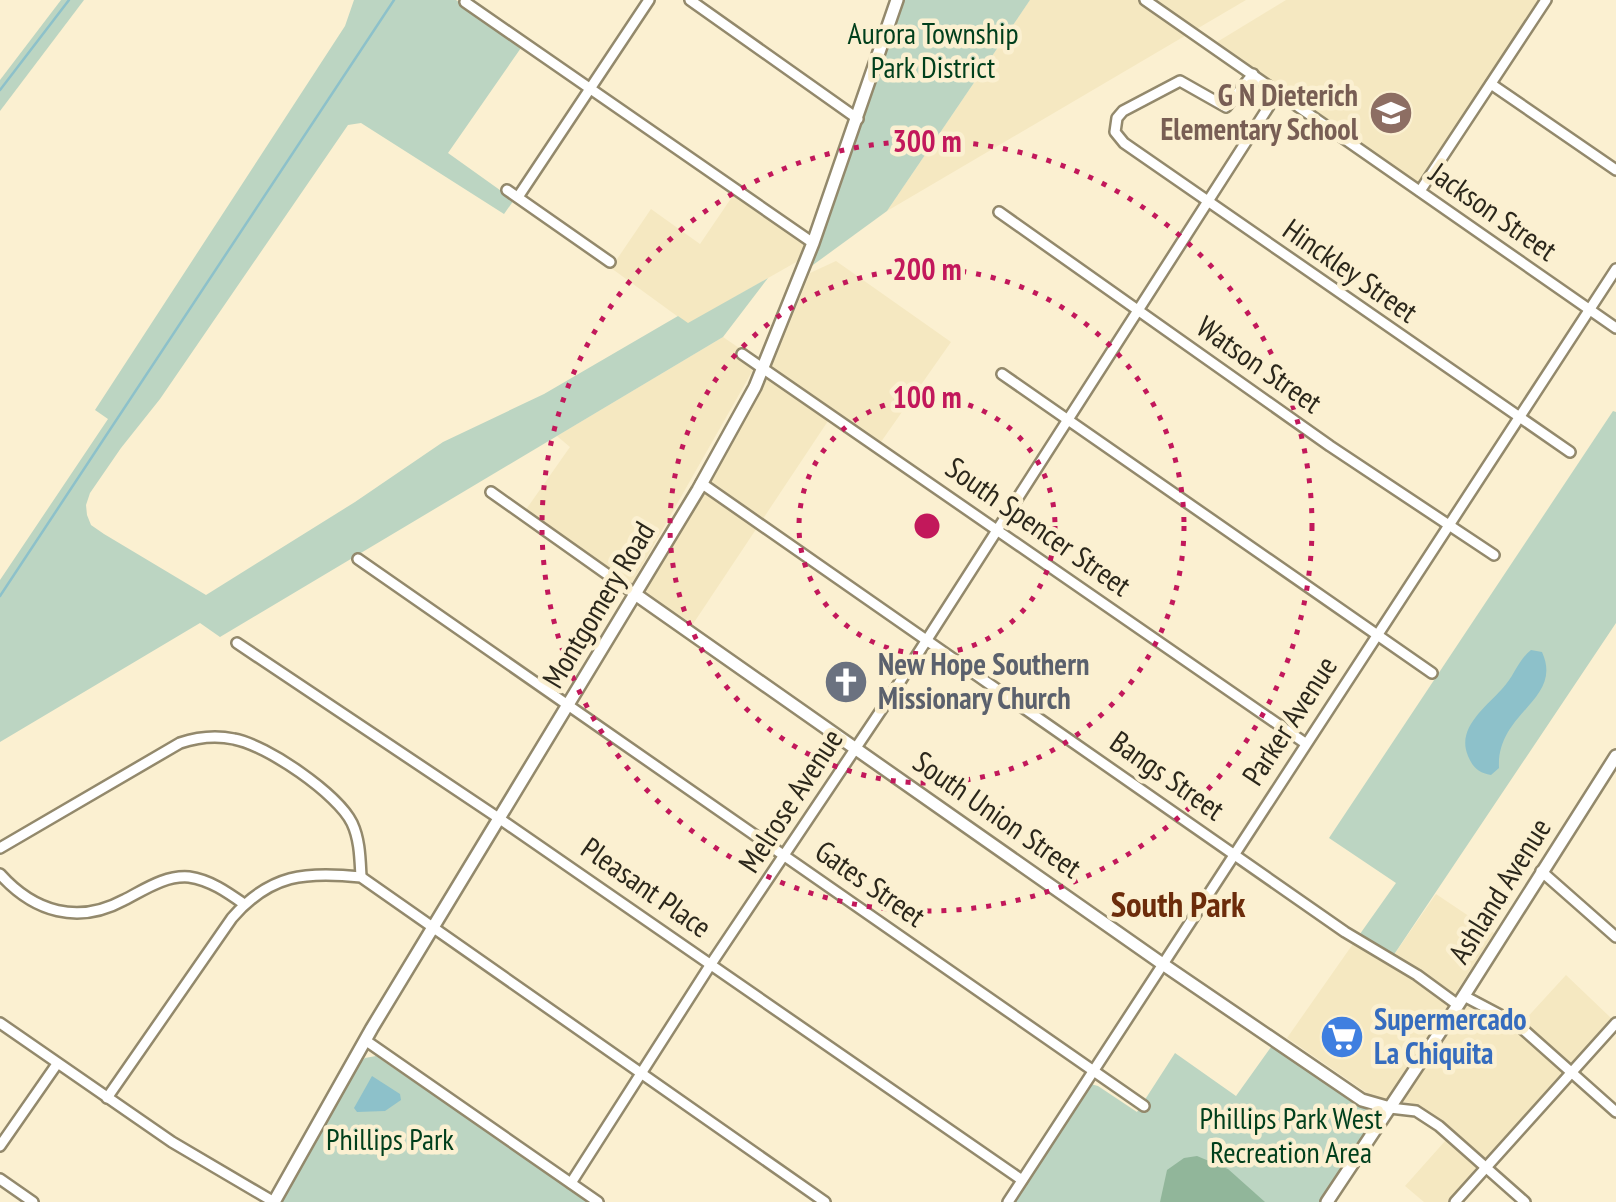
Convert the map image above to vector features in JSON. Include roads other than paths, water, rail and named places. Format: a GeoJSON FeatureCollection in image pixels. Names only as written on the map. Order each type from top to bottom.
{"type":"FeatureCollection","features":[{"type":"Feature","properties":{"kind":"street"},"geometry":{"type":"LineString","coordinates":[[518,197],[648,0]]}},
{"type":"Feature","properties":{"kind":"street"},"geometry":{"type":"LineString","coordinates":[[690,0],[858,119]]}},
{"type":"Feature","properties":{"kind":"street","name":"Montgomery Road"},"geometry":{"type":"LineString","coordinates":[[274,1202],[433,927],[701,484],[764,369],[858,119],[897,0]]}},
{"type":"Feature","properties":{"kind":"street","name":"Jackson Street"},"geometry":{"type":"LineString","coordinates":[[1145,0],[1616,328]]}},
{"type":"Feature","properties":{"kind":"street"},"geometry":{"type":"LineString","coordinates":[[1420,191],[1546,0]]}},
{"type":"Feature","properties":{"kind":"street"},"geometry":{"type":"LineString","coordinates":[[465,2],[813,243]]}},
{"type":"Feature","properties":{"kind":"street","name":"Hinckley Street"},"geometry":{"type":"LineString","coordinates":[[1253,74],[1226,107],[1180,81],[1123,111],[1114,129],[1118,137],[1208,203],[1570,452]]}},
{"type":"Feature","properties":{"kind":"street"},"geometry":{"type":"LineString","coordinates":[[1491,84],[1616,170]]}},
{"type":"Feature","properties":{"kind":"street","name":"Melrose Avenue"},"geometry":{"type":"LineString","coordinates":[[571,1183],[1278,92]]}},
{"type":"Feature","properties":{"kind":"street"},"geometry":{"type":"LineString","coordinates":[[507,190],[610,262]]}},
{"type":"Feature","properties":{"kind":"street","name":"Watson Street"},"geometry":{"type":"LineString","coordinates":[[999,212],[1330,446],[1494,555]]}},
{"type":"Feature","properties":{"kind":"street","name":"Parker Avenue"},"geometry":{"type":"LineString","coordinates":[[1008,1202],[1616,268]]}},
{"type":"Feature","properties":{"kind":"street","name":"South Spencer Street"},"geometry":{"type":"LineString","coordinates":[[742,354],[1305,743]]}},
{"type":"Feature","properties":{"kind":"street"},"geometry":{"type":"LineString","coordinates":[[1002,374],[1432,673]]}},
{"type":"Feature","properties":{"kind":"street","name":"Bangs Street"},"geometry":{"type":"LineString","coordinates":[[701,484],[1235,855],[1461,1000],[1517,1024],[1616,1112]]}},
{"type":"Feature","properties":{"kind":"street","name":"South Union Street"},"geometry":{"type":"LineString","coordinates":[[491,492],[1164,966],[1362,1100],[1416,1111],[1453,1137],[1524,1202]]}},
{"type":"Feature","properties":{"kind":"street","name":"Gates Street"},"geometry":{"type":"LineString","coordinates":[[358,559],[1144,1106]]}},
{"type":"Feature","properties":{"kind":"street","name":"Pleasant Place"},"geometry":{"type":"LineString","coordinates":[[237,643],[500,819],[1022,1180]]}},
{"type":"Feature","properties":{"kind":"street"},"geometry":{"type":"LineString","coordinates":[[0,848],[180,743],[198,738],[232,738],[265,752],[342,807],[356,833],[361,877]]}},
{"type":"Feature","properties":{"kind":"street","name":"Ashland Avenue"},"geometry":{"type":"LineString","coordinates":[[1328,1202],[1616,756]]}},
{"type":"Feature","properties":{"kind":"street"},"geometry":{"type":"LineString","coordinates":[[1541,871],[1616,938]]}},
{"type":"Feature","properties":{"kind":"street"},"geometry":{"type":"LineString","coordinates":[[0,874],[26,898],[70,914],[103,910],[175,878],[212,884],[244,904]]}},
{"type":"Feature","properties":{"kind":"street"},"geometry":{"type":"LineString","coordinates":[[108,1098],[244,904],[269,886],[298,876],[361,877],[825,1202]]}},
{"type":"Feature","properties":{"kind":"street"},"geometry":{"type":"LineString","coordinates":[[1455,1202],[1616,1023]]}},
{"type":"Feature","properties":{"kind":"street"},"geometry":{"type":"LineString","coordinates":[[0,1024],[172,1142],[274,1202]]}},
{"type":"Feature","properties":{"kind":"street"},"geometry":{"type":"LineString","coordinates":[[366,1040],[598,1202]]}},
{"type":"Feature","properties":{"kind":"street"},"geometry":{"type":"LineString","coordinates":[[0,1146],[58,1064]]}},
{"type":"Feature","properties":{"kind":"street"},"geometry":{"type":"LineString","coordinates":[[0,1179],[32,1202]]}},
{"type":"Feature","properties":{"kind":"water"},"geometry":{"type":"Polygon","coordinates":[[[1531,650],[1542,652],[1544,682],[1508,733],[1499,768],[1491,775],[1483,773],[1468,756],[1465,746],[1469,727],[1531,650]]]}},
{"type":"Feature","properties":{"kind":"water"},"geometry":{"type":"Polygon","coordinates":[[[372,1076],[400,1094],[401,1100],[385,1111],[357,1112],[354,1108],[372,1076]]]}},
{"type":"Feature","properties":{"kind":"waterway"},"geometry":{"type":"LineString","coordinates":[[0,90],[69,0]]}},
{"type":"Feature","properties":{"kind":"waterway"},"geometry":{"type":"LineString","coordinates":[[0,596],[394,0]]}},
{"type":"Feature","properties":{"kind":"place","name":"G N Dieterich Elementary School"},"geometry":{"type":"Point","coordinates":[1391,113]}},
{"type":"Feature","properties":{"kind":"place","name":"New Hope Southern Missionary Church"},"geometry":{"type":"Point","coordinates":[846,682]}},
{"type":"Feature","properties":{"kind":"place","name":"Supermercado La Chiquita"},"geometry":{"type":"Point","coordinates":[1342,1037]}},
{"type":"Feature","properties":{"kind":"district","name":"South Park"},"geometry":{"type":"Point","coordinates":[1178,905]}},
{"type":"Feature","properties":{"kind":"park label","name":"Aurora Township Park District"},"geometry":{"type":"Point","coordinates":[933,51]}},
{"type":"Feature","properties":{"kind":"park label","name":"Phillips Park West Recreation Area"},"geometry":{"type":"Point","coordinates":[1291,1136]}},
{"type":"Feature","properties":{"kind":"park label","name":"Phillips Park"},"geometry":{"type":"Point","coordinates":[390,1140]}}]}
